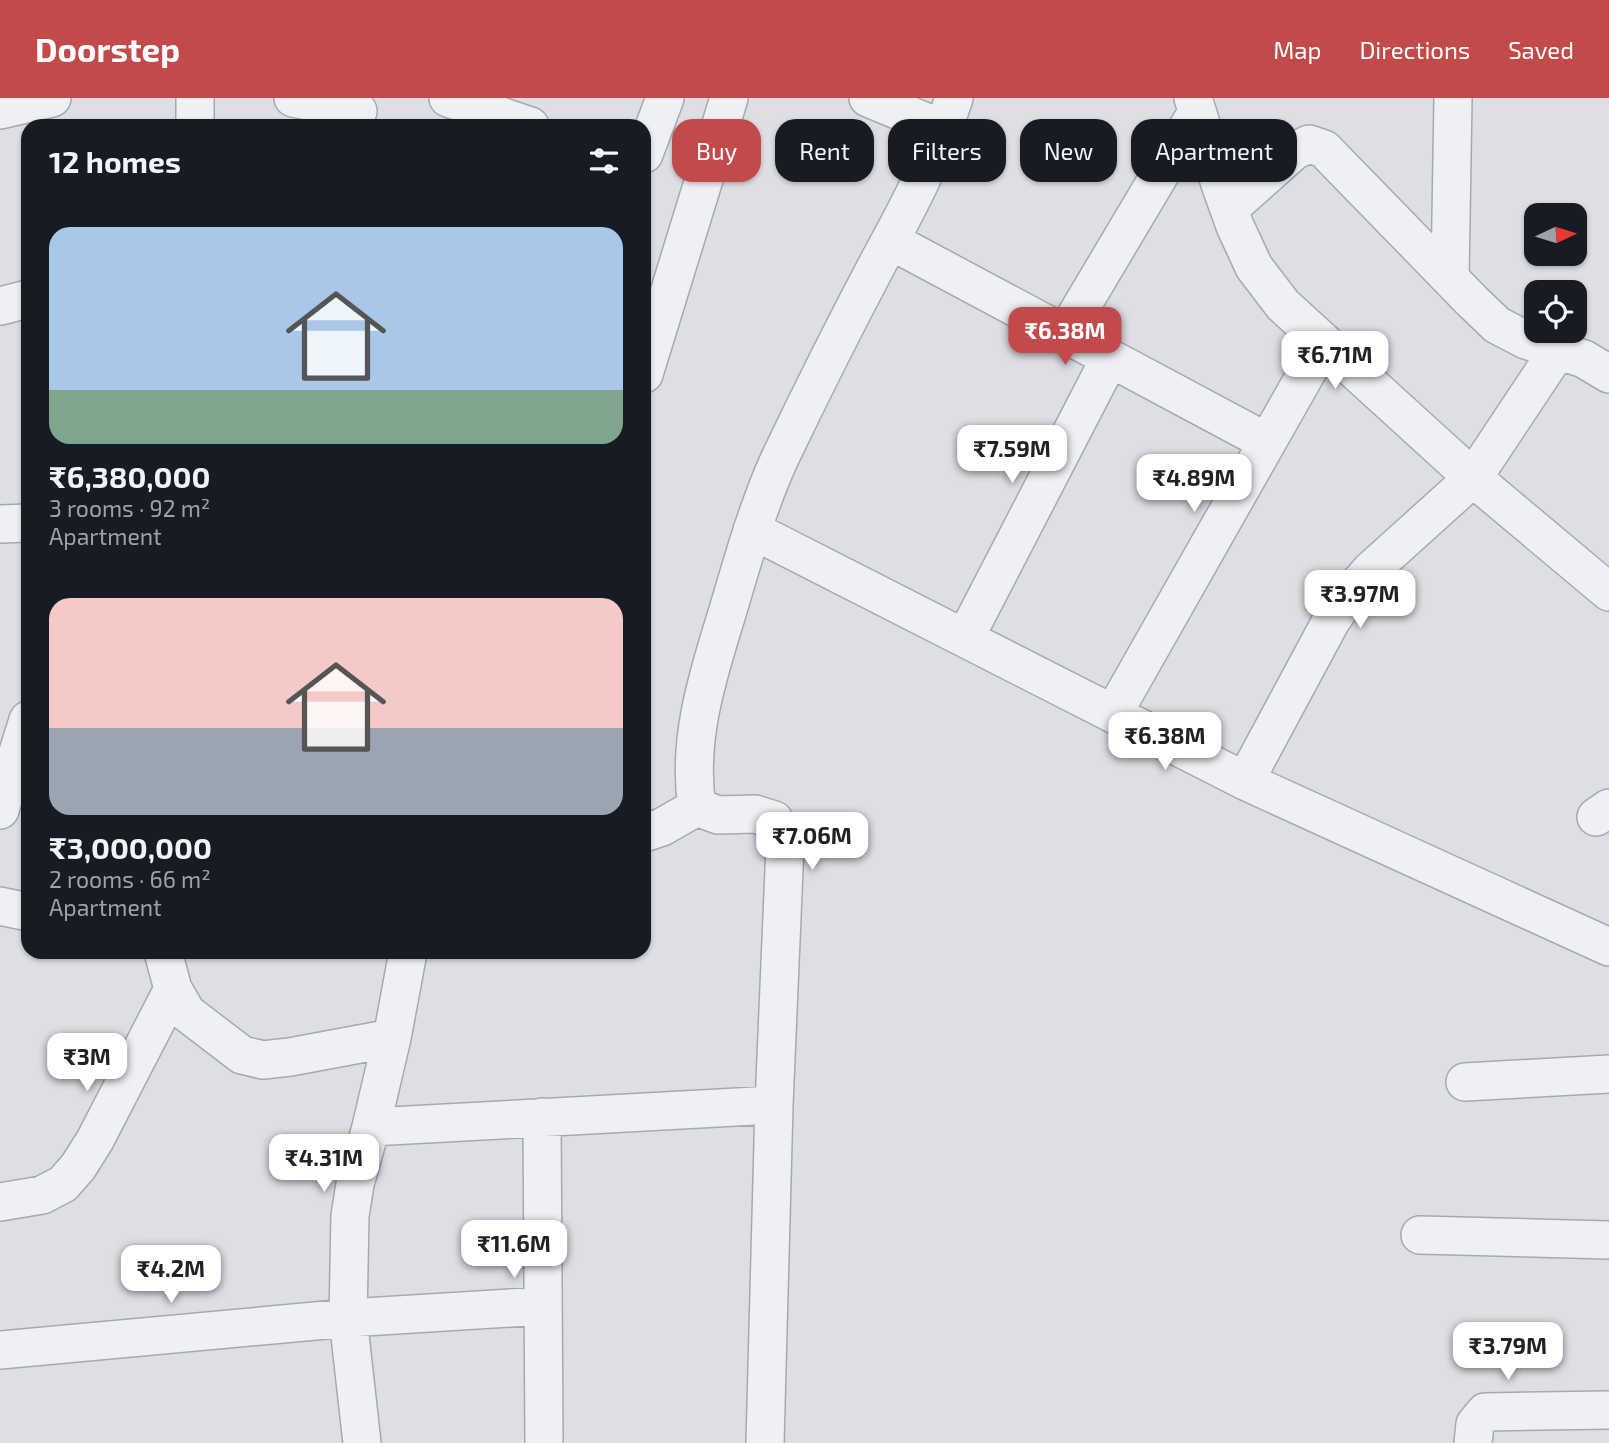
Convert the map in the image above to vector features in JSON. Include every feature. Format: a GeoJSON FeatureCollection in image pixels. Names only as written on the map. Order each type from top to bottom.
{"type":"FeatureCollection","features":[{"type":"Feature","properties":{"kind":"street"},"geometry":{"type":"LineString","coordinates":[[0,110],[52,98]]}},
{"type":"Feature","properties":{"kind":"street"},"geometry":{"type":"LineString","coordinates":[[195,98],[195,119]]}},
{"type":"Feature","properties":{"kind":"street"},"geometry":{"type":"LineString","coordinates":[[293,98],[358,112]]}},
{"type":"Feature","properties":{"kind":"street"},"geometry":{"type":"LineString","coordinates":[[448,98],[510,119]]}},
{"type":"Feature","properties":{"kind":"street"},"geometry":{"type":"LineString","coordinates":[[651,135],[665,98]]}},
{"type":"Feature","properties":{"kind":"street"},"geometry":{"type":"LineString","coordinates":[[651,351],[729,98]]}},
{"type":"Feature","properties":{"kind":"street"},"geometry":{"type":"LineString","coordinates":[[697,807],[694,787],[695,744],[701,702],[752,530],[778,463],[911,202],[949,113],[868,98]]}},
{"type":"Feature","properties":{"kind":"street"},"geometry":{"type":"LineString","coordinates":[[1450,278],[1453,98]]}},
{"type":"Feature","properties":{"kind":"street"},"geometry":{"type":"LineString","coordinates":[[1195,105],[1235,226],[1254,267],[1283,305],[1474,478],[1609,592]]}},
{"type":"Feature","properties":{"kind":"street"},"geometry":{"type":"LineString","coordinates":[[1065,334],[1195,105]]}},
{"type":"Feature","properties":{"kind":"street"},"geometry":{"type":"LineString","coordinates":[[1229,209],[1294,151],[1309,144],[1324,149],[1497,325],[1526,340],[1584,359],[1609,374]]}},
{"type":"Feature","properties":{"kind":"street"},"geometry":{"type":"LineString","coordinates":[[891,241],[1268,442]]}},
{"type":"Feature","properties":{"kind":"street"},"geometry":{"type":"LineString","coordinates":[[0,306],[21,301]]}},
{"type":"Feature","properties":{"kind":"street"},"geometry":{"type":"LineString","coordinates":[[1114,714],[1324,342]]}},
{"type":"Feature","properties":{"kind":"street"},"geometry":{"type":"LineString","coordinates":[[1245,781],[1324,632],[1350,594],[1371,570],[1474,478],[1558,350]]}},
{"type":"Feature","properties":{"kind":"street"},"geometry":{"type":"LineString","coordinates":[[965,638],[1110,358]]}},
{"type":"Feature","properties":{"kind":"street"},"geometry":{"type":"LineString","coordinates":[[0,524],[21,523]]}},
{"type":"Feature","properties":{"kind":"street"},"geometry":{"type":"LineString","coordinates":[[752,530],[1245,781],[1609,947]]}},
{"type":"Feature","properties":{"kind":"street"},"geometry":{"type":"LineString","coordinates":[[0,810],[21,742]]}},
{"type":"Feature","properties":{"kind":"street"},"geometry":{"type":"LineString","coordinates":[[651,831],[697,807]]}},
{"type":"Feature","properties":{"kind":"street"},"geometry":{"type":"LineString","coordinates":[[697,807],[718,815],[755,814],[774,820],[785,846],[774,1105],[765,1443]]}},
{"type":"Feature","properties":{"kind":"street"},"geometry":{"type":"LineString","coordinates":[[0,906],[21,910]]}},
{"type":"Feature","properties":{"kind":"street"},"geometry":{"type":"LineString","coordinates":[[165,959],[173,989],[187,1013],[242,1055],[263,1060],[290,1057],[392,1038]]}},
{"type":"Feature","properties":{"kind":"street"},"geometry":{"type":"LineString","coordinates":[[362,1443],[348,1318],[350,1216],[355,1184],[392,1038],[407,959]]}},
{"type":"Feature","properties":{"kind":"street"},"geometry":{"type":"LineString","coordinates":[[0,1202],[42,1195],[63,1184],[78,1167],[95,1140],[173,989]]}},
{"type":"Feature","properties":{"kind":"street"},"geometry":{"type":"LineString","coordinates":[[1465,1082],[1609,1074]]}},
{"type":"Feature","properties":{"kind":"street"},"geometry":{"type":"LineString","coordinates":[[371,1127],[774,1105]]}},
{"type":"Feature","properties":{"kind":"street"},"geometry":{"type":"LineString","coordinates":[[542,1117],[544,1443]]}},
{"type":"Feature","properties":{"kind":"street"},"geometry":{"type":"LineString","coordinates":[[1420,1236],[1609,1240]]}},
{"type":"Feature","properties":{"kind":"street"},"geometry":{"type":"LineString","coordinates":[[0,1350],[348,1318],[543,1306]]}},
{"type":"Feature","properties":{"kind":"street"},"geometry":{"type":"LineString","coordinates":[[1473,1443],[1475,1424],[1485,1412],[1609,1410]]}}]}
